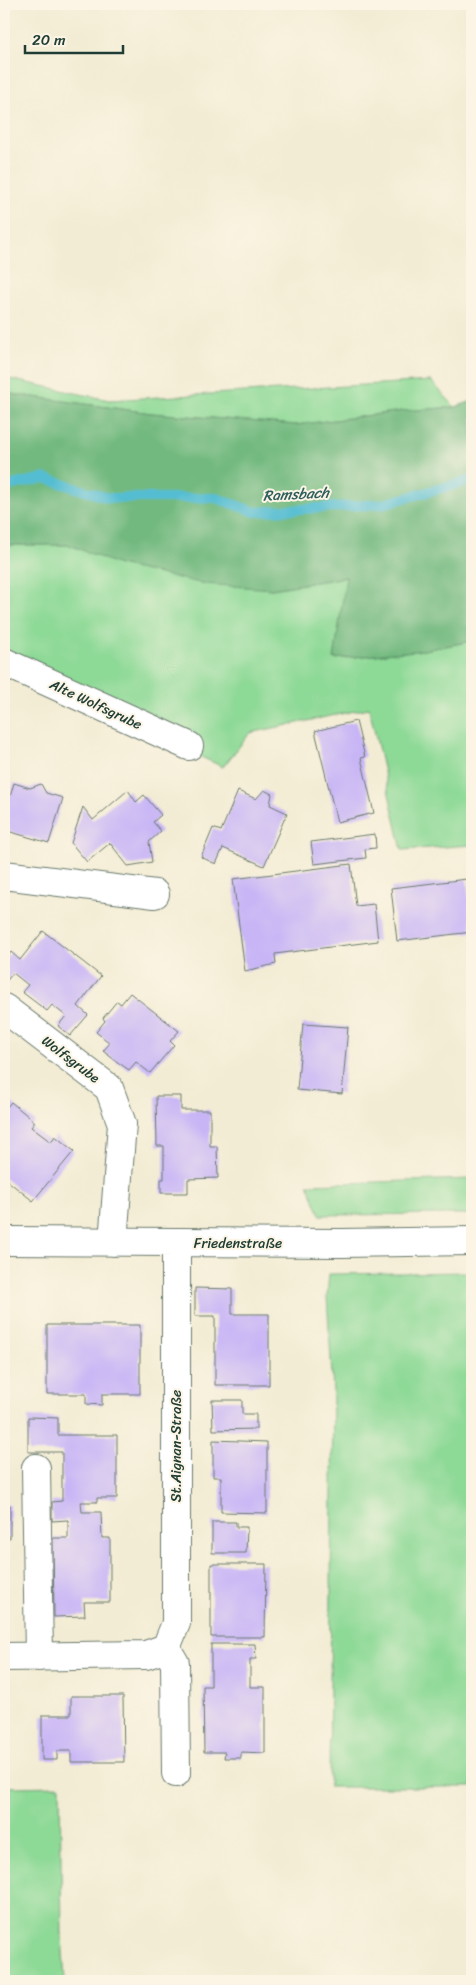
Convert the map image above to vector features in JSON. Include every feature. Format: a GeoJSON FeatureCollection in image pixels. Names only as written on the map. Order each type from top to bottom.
{"type":"FeatureCollection","features":[{"type":"Feature","properties":{"kind":"street","name":"Alte Wolfsgrube"},"geometry":{"type":"LineString","coordinates":[[4,662],[189,746]]}},
{"type":"Feature","properties":{"kind":"street"},"geometry":{"type":"LineString","coordinates":[[4,875],[155,894]]}},
{"type":"Feature","properties":{"kind":"street","name":"Wolfsgrube"},"geometry":{"type":"LineString","coordinates":[[4,1008],[109,1088],[122,1124],[114,1242]]}},
{"type":"Feature","properties":{"kind":"street","name":"Friedenstraße"},"geometry":{"type":"LineString","coordinates":[[4,1241],[342,1244],[472,1241]]}},
{"type":"Feature","properties":{"kind":"street","name":"St.Aignan-Straße"},"geometry":{"type":"LineString","coordinates":[[166,1648],[176,1623],[176,1242]]}},
{"type":"Feature","properties":{"kind":"street"},"geometry":{"type":"LineString","coordinates":[[36,1468],[39,1657]]}},
{"type":"Feature","properties":{"kind":"street"},"geometry":{"type":"LineString","coordinates":[[4,1657],[146,1655],[166,1648],[175,1663],[176,1773]]}},
{"type":"Feature","properties":{"kind":"green space"},"geometry":{"type":"Polygon","coordinates":[[[4,378],[109,400],[431,381],[455,407],[403,411],[296,425],[151,413],[4,393],[4,378]]]}},
{"type":"Feature","properties":{"kind":"green space"},"geometry":{"type":"Polygon","coordinates":[[[4,393],[151,413],[296,425],[403,411],[455,407],[472,401],[472,641],[424,650],[334,659],[346,577],[272,589],[205,584],[119,565],[70,545],[4,545],[4,393]]]}},
{"type":"Feature","properties":{"kind":"green space"},"geometry":{"type":"Polygon","coordinates":[[[4,545],[70,545],[119,565],[272,589],[347,577],[335,659],[424,650],[472,641],[472,845],[402,850],[369,708],[250,733],[223,767],[4,667],[4,545]]]}},
{"type":"Feature","properties":{"kind":"green space"},"geometry":{"type":"Polygon","coordinates":[[[472,1179],[472,1214],[320,1215],[308,1184],[472,1179]]]}},
{"type":"Feature","properties":{"kind":"green space"},"geometry":{"type":"Polygon","coordinates":[[[472,1272],[472,1787],[329,1787],[333,1391],[327,1297],[329,1274],[472,1272]]]}},
{"type":"Feature","properties":{"kind":"green space"},"geometry":{"type":"Polygon","coordinates":[[[60,1786],[62,1937],[65,1981],[4,1981],[4,1787],[60,1786]]]}},
{"type":"Feature","properties":{"kind":"building"},"geometry":{"type":"Polygon","coordinates":[[[356,721],[365,757],[361,758],[374,813],[337,822],[315,731],[356,721]]]}},
{"type":"Feature","properties":{"kind":"building"},"geometry":{"type":"Polygon","coordinates":[[[14,783],[30,788],[41,784],[46,793],[63,798],[49,843],[4,830],[4,795],[10,797],[14,783]]]}},
{"type":"Feature","properties":{"kind":"building"},"geometry":{"type":"Polygon","coordinates":[[[128,790],[136,802],[144,795],[161,815],[153,822],[161,831],[149,842],[152,862],[128,866],[110,843],[87,862],[71,843],[83,807],[93,820],[128,790]]]}},
{"type":"Feature","properties":{"kind":"building"},"geometry":{"type":"Polygon","coordinates":[[[264,790],[272,794],[270,805],[287,813],[264,866],[223,848],[216,864],[201,857],[213,828],[221,831],[238,791],[256,799],[264,790]]]}},
{"type":"Feature","properties":{"kind":"building"},"geometry":{"type":"Polygon","coordinates":[[[375,834],[376,848],[365,849],[366,858],[314,864],[311,842],[375,834]]]}},
{"type":"Feature","properties":{"kind":"building"},"geometry":{"type":"Polygon","coordinates":[[[351,864],[356,906],[374,904],[378,941],[275,954],[276,964],[245,971],[233,879],[351,864]]]}},
{"type":"Feature","properties":{"kind":"building"},"geometry":{"type":"Polygon","coordinates":[[[467,879],[472,932],[397,941],[391,888],[467,879]]]}},
{"type":"Feature","properties":{"kind":"building"},"geometry":{"type":"Polygon","coordinates":[[[43,931],[101,976],[78,1006],[88,1015],[70,1036],[58,1026],[66,1016],[52,1005],[47,1011],[22,992],[28,985],[13,973],[4,984],[4,961],[11,952],[20,960],[43,931]]]}},
{"type":"Feature","properties":{"kind":"building"},"geometry":{"type":"Polygon","coordinates":[[[130,993],[179,1031],[170,1041],[174,1045],[150,1073],[136,1062],[129,1070],[116,1061],[103,1051],[110,1043],[96,1032],[105,1021],[103,1018],[117,1001],[121,1004],[130,993]]]}},
{"type":"Feature","properties":{"kind":"building"},"geometry":{"type":"Polygon","coordinates":[[[303,1024],[348,1027],[342,1094],[297,1090],[303,1024]]]}},
{"type":"Feature","properties":{"kind":"building"},"geometry":{"type":"Polygon","coordinates":[[[156,1096],[181,1096],[181,1110],[210,1110],[210,1146],[217,1146],[218,1178],[188,1179],[188,1193],[161,1193],[161,1179],[164,1179],[164,1146],[157,1146],[156,1096]]]}},
{"type":"Feature","properties":{"kind":"building"},"geometry":{"type":"Polygon","coordinates":[[[11,1102],[35,1122],[31,1127],[51,1142],[55,1136],[74,1151],[33,1201],[4,1178],[4,1105],[7,1107],[11,1102]]]}},
{"type":"Feature","properties":{"kind":"building"},"geometry":{"type":"Polygon","coordinates":[[[195,1288],[232,1289],[232,1314],[269,1314],[269,1385],[215,1385],[215,1316],[195,1316],[195,1288]]]}},
{"type":"Feature","properties":{"kind":"building"},"geometry":{"type":"Polygon","coordinates":[[[47,1325],[140,1325],[140,1394],[102,1394],[102,1405],[86,1404],[86,1394],[47,1394],[47,1325]]]}},
{"type":"Feature","properties":{"kind":"building"},"geometry":{"type":"Polygon","coordinates":[[[212,1400],[242,1400],[242,1414],[256,1414],[256,1429],[213,1430],[212,1400]]]}},
{"type":"Feature","properties":{"kind":"building"},"geometry":{"type":"Polygon","coordinates":[[[28,1417],[58,1418],[58,1435],[117,1435],[117,1498],[97,1498],[97,1502],[81,1502],[82,1512],[101,1512],[102,1538],[110,1538],[110,1602],[84,1602],[85,1616],[54,1617],[53,1538],[68,1538],[68,1520],[52,1521],[52,1502],[62,1501],[62,1452],[28,1452],[28,1417]]]}},
{"type":"Feature","properties":{"kind":"building"},"geometry":{"type":"Polygon","coordinates":[[[213,1440],[267,1442],[267,1513],[221,1512],[221,1477],[213,1477],[213,1440]]]}},
{"type":"Feature","properties":{"kind":"building"},"geometry":{"type":"Polygon","coordinates":[[[4,1505],[10,1505],[10,1538],[4,1538],[4,1505]]]}},
{"type":"Feature","properties":{"kind":"building"},"geometry":{"type":"Polygon","coordinates":[[[212,1522],[236,1522],[236,1527],[247,1527],[246,1553],[212,1553],[212,1522]]]}},
{"type":"Feature","properties":{"kind":"building"},"geometry":{"type":"Polygon","coordinates":[[[211,1564],[266,1564],[265,1637],[211,1637],[211,1564]]]}},
{"type":"Feature","properties":{"kind":"building"},"geometry":{"type":"Polygon","coordinates":[[[211,1644],[255,1644],[256,1659],[250,1659],[250,1687],[265,1687],[265,1753],[241,1752],[241,1758],[224,1758],[225,1752],[204,1752],[203,1686],[211,1686],[211,1644]]]}},
{"type":"Feature","properties":{"kind":"building"},"geometry":{"type":"Polygon","coordinates":[[[71,1696],[123,1696],[124,1762],[71,1762],[71,1751],[57,1751],[57,1760],[42,1760],[42,1715],[71,1715],[71,1696]]]}},
{"type":"Feature","properties":{"kind":"waterway","name":"Ramsbach"},"geometry":{"type":"LineString","coordinates":[[4,487],[44,478],[108,498],[216,498],[255,512],[383,504],[472,480]]}}]}
